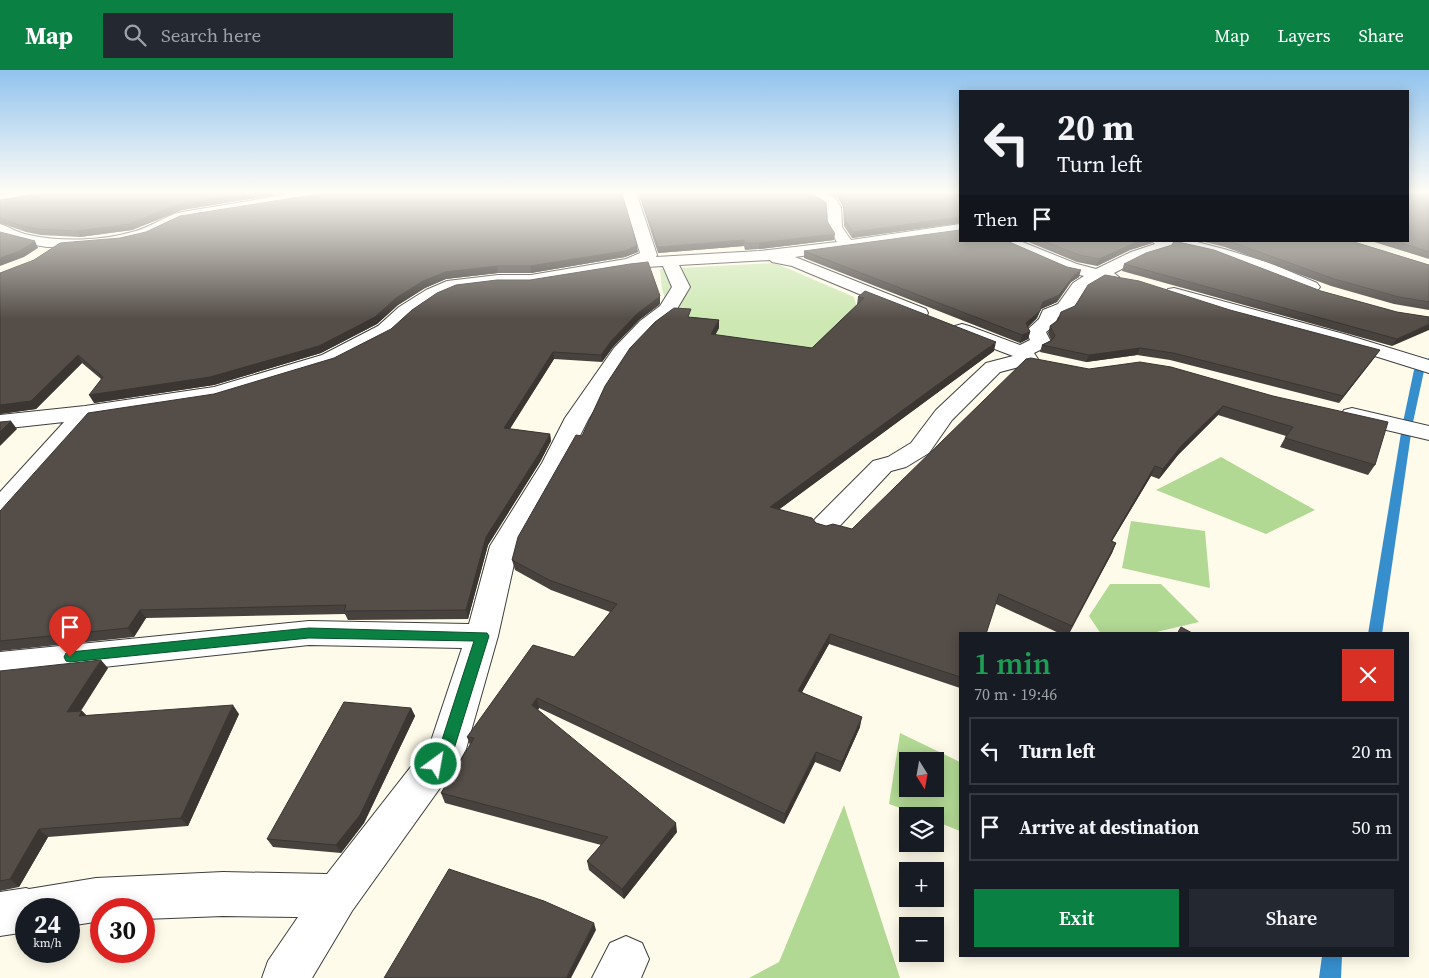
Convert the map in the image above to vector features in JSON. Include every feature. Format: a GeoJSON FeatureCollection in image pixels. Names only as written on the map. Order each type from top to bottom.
{"type":"FeatureCollection","features":[{"type":"Feature","properties":{"kind":"street"},"geometry":{"type":"LineString","coordinates":[[11,234],[23,240],[89,242],[139,234]]}},
{"type":"Feature","properties":{"kind":"street"},"geometry":{"type":"LineString","coordinates":[[630,263],[649,255],[642,234]]}},
{"type":"Feature","properties":{"kind":"street"},"geometry":{"type":"LineString","coordinates":[[840,234],[846,245]]}},
{"type":"Feature","properties":{"kind":"street"},"geometry":{"type":"LineString","coordinates":[[0,422],[84,413],[216,393],[329,359],[385,330],[406,311],[432,294],[453,285],[498,280],[531,280],[630,263],[759,256],[917,234]]}},
{"type":"Feature","properties":{"kind":"street"},"geometry":{"type":"LineString","coordinates":[[36,259],[61,242]]}},
{"type":"Feature","properties":{"kind":"street"},"geometry":{"type":"LineString","coordinates":[[1008,242],[1072,268],[1124,279]]}},
{"type":"Feature","properties":{"kind":"street"},"geometry":{"type":"LineString","coordinates":[[825,525],[882,466],[897,462],[920,448],[944,415],[993,368],[1032,358],[1041,342],[1036,332],[1047,322],[1050,314],[1065,308],[1079,287],[1098,274],[1137,255],[1163,247],[1164,243],[1162,242]]}},
{"type":"Feature","properties":{"kind":"street"},"geometry":{"type":"LineString","coordinates":[[1177,242],[1218,252],[1324,292]]}},
{"type":"Feature","properties":{"kind":"street"},"geometry":{"type":"LineString","coordinates":[[759,256],[796,262],[1032,358]]}},
{"type":"Feature","properties":{"kind":"street"},"geometry":{"type":"LineString","coordinates":[[285,978],[337,896],[447,749],[482,636],[504,546],[554,464],[577,418],[621,352],[647,325],[668,310],[681,287],[669,261]]}},
{"type":"Feature","properties":{"kind":"street"},"geometry":{"type":"LineString","coordinates":[[1156,288],[1382,351],[1429,367]]}},
{"type":"Feature","properties":{"kind":"street"},"geometry":{"type":"LineString","coordinates":[[1332,410],[1429,433]]}},
{"type":"Feature","properties":{"kind":"street"},"geometry":{"type":"LineString","coordinates":[[0,508],[84,413]]}},
{"type":"Feature","properties":{"kind":"street"},"geometry":{"type":"LineString","coordinates":[[0,665],[309,633],[482,636]]}},
{"type":"Feature","properties":{"kind":"street"},"geometry":{"type":"LineString","coordinates":[[80,902],[204,895],[337,896]]}},
{"type":"Feature","properties":{"kind":"street"},"geometry":{"type":"LineString","coordinates":[[0,914],[15,912]]}},
{"type":"Feature","properties":{"kind":"green space"},"geometry":{"type":"Polygon","coordinates":[[[775,263],[854,297],[857,308],[824,353],[683,352],[662,289],[660,269],[775,263]]]}},
{"type":"Feature","properties":{"kind":"green space"},"geometry":{"type":"Polygon","coordinates":[[[1221,457],[1315,510],[1266,534],[1156,490],[1221,457]]]}},
{"type":"Feature","properties":{"kind":"green space"},"geometry":{"type":"Polygon","coordinates":[[[1131,521],[1205,531],[1210,588],[1122,568],[1131,521]]]}},
{"type":"Feature","properties":{"kind":"green space"},"geometry":{"type":"Polygon","coordinates":[[[1110,584],[1161,584],[1199,622],[1156,632],[1100,632],[1089,616],[1110,584]]]}},
{"type":"Feature","properties":{"kind":"green space"},"geometry":{"type":"Polygon","coordinates":[[[900,733],[939,752],[899,752],[899,798],[944,798],[944,754],[959,762],[959,831],[944,825],[944,807],[899,808],[889,804],[900,733]]]}},
{"type":"Feature","properties":{"kind":"green space"},"geometry":{"type":"Polygon","coordinates":[[[844,805],[900,978],[749,978],[779,962],[844,805]]]}},
{"type":"Feature","properties":{"kind":"building"},"geometry":{"type":"Polygon","coordinates":[[[0,234],[9,234],[35,241],[20,251],[0,258],[0,234]]]}},
{"type":"Feature","properties":{"kind":"building"},"geometry":{"type":"Polygon","coordinates":[[[136,234],[634,234],[637,245],[625,251],[530,266],[497,266],[445,272],[423,281],[396,298],[375,317],[319,346],[210,377],[89,395],[103,377],[78,355],[31,401],[0,405],[0,273],[34,260],[60,243],[120,238],[136,234]]]}},
{"type":"Feature","properties":{"kind":"building"},"geometry":{"type":"Polygon","coordinates":[[[654,234],[832,234],[759,243],[745,243],[744,240],[658,247],[654,234]]]}},
{"type":"Feature","properties":{"kind":"building"},"geometry":{"type":"Polygon","coordinates":[[[928,234],[959,234],[959,242],[1009,242],[1067,267],[1081,270],[1074,275],[1059,295],[1043,302],[1040,311],[1026,323],[1030,332],[1022,335],[804,251],[928,234]]]}},
{"type":"Feature","properties":{"kind":"building"},"geometry":{"type":"Polygon","coordinates":[[[1409,234],[1429,234],[1429,252],[1399,242],[1409,242],[1409,234]]]}},
{"type":"Feature","properties":{"kind":"building"},"geometry":{"type":"Polygon","coordinates":[[[1046,242],[1137,242],[1099,259],[1079,255],[1046,242]]]}},
{"type":"Feature","properties":{"kind":"building"},"geometry":{"type":"Polygon","coordinates":[[[1174,242],[1178,242],[1214,250],[1321,291],[1397,312],[1429,317],[1429,324],[1397,339],[1124,264],[1146,253],[1172,245],[1174,242]]]}},
{"type":"Feature","properties":{"kind":"building"},"geometry":{"type":"Polygon","coordinates":[[[1232,242],[1354,242],[1429,265],[1429,302],[1399,297],[1334,279],[1232,242]]]}},
{"type":"Feature","properties":{"kind":"building"},"geometry":{"type":"Polygon","coordinates":[[[648,262],[660,296],[638,313],[612,340],[601,355],[553,352],[504,428],[550,434],[486,537],[466,610],[344,611],[346,605],[140,610],[128,628],[0,641],[0,511],[88,413],[214,394],[334,358],[391,329],[412,310],[437,293],[456,285],[497,280],[530,280],[648,262]]]}},
{"type":"Feature","properties":{"kind":"building"},"geometry":{"type":"Polygon","coordinates":[[[1105,275],[1139,281],[1230,310],[1380,350],[1343,396],[1173,353],[1140,348],[1089,355],[1042,345],[1051,341],[1055,336],[1050,326],[1058,320],[1061,312],[1075,306],[1088,285],[1105,275]]]}},
{"type":"Feature","properties":{"kind":"building"},"geometry":{"type":"Polygon","coordinates":[[[865,291],[996,342],[770,507],[812,518],[816,523],[826,526],[833,524],[852,529],[1026,359],[1031,358],[1089,369],[1140,362],[1171,367],[1273,396],[1388,422],[1375,465],[1285,438],[1293,427],[1223,406],[1182,445],[1163,469],[1155,466],[1111,541],[1116,543],[1072,626],[999,594],[987,632],[959,632],[959,677],[830,634],[798,691],[862,717],[842,762],[816,752],[785,814],[537,698],[532,705],[676,823],[622,889],[587,861],[608,837],[441,793],[474,738],[467,737],[533,645],[574,657],[617,604],[549,580],[512,560],[518,537],[576,435],[582,436],[605,386],[630,348],[655,322],[674,308],[691,309],[688,317],[719,320],[711,334],[812,348],[864,298],[858,297],[865,291]]]}},
{"type":"Feature","properties":{"kind":"building"},"geometry":{"type":"Polygon","coordinates":[[[11,421],[0,432],[0,422],[11,421]]]}},
{"type":"Feature","properties":{"kind":"building"},"geometry":{"type":"Polygon","coordinates":[[[1181,627],[1190,632],[1178,632],[1181,627]]]}},
{"type":"Feature","properties":{"kind":"building"},"geometry":{"type":"Polygon","coordinates":[[[101,660],[67,712],[82,711],[79,716],[233,705],[181,818],[39,829],[10,879],[0,881],[0,671],[101,660]]]}},
{"type":"Feature","properties":{"kind":"building"},"geometry":{"type":"Polygon","coordinates":[[[344,702],[411,708],[360,815],[336,845],[267,839],[344,702]]]}},
{"type":"Feature","properties":{"kind":"building"},"geometry":{"type":"Polygon","coordinates":[[[449,869],[544,901],[594,923],[566,978],[384,978],[449,869]]]}},
{"type":"Feature","properties":{"kind":"waterway"},"geometry":{"type":"LineString","coordinates":[[1375,632],[1407,427],[1419,370],[1429,361]]}},
{"type":"Feature","properties":{"kind":"waterway"},"geometry":{"type":"LineString","coordinates":[[1330,978],[1332,957]]}},
{"type":"Feature","properties":{"kind":"route"},"geometry":{"type":"LineString","coordinates":[[70,657],[309,633],[482,636],[447,749],[436,764]]}}]}
